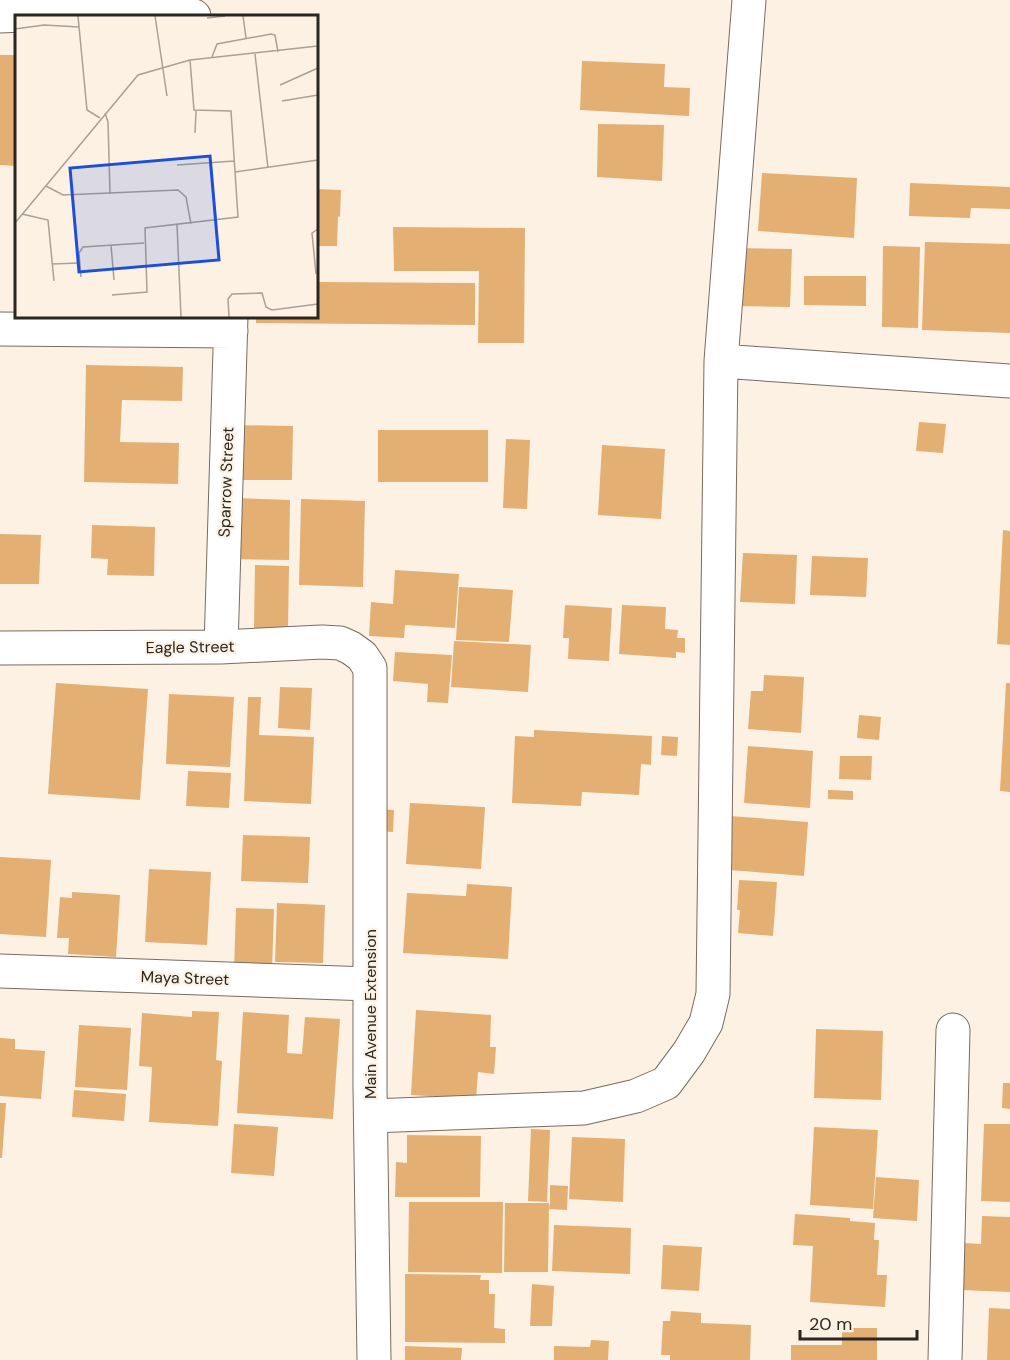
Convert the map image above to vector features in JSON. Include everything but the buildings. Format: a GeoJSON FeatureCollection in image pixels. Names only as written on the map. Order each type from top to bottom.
{"type":"FeatureCollection","features":[{"type":"Feature","properties":{"kind":"street"},"geometry":{"type":"LineString","coordinates":[[371,1116],[584,1108],[636,1096],[666,1083],[689,1052],[706,1023],[713,994],[721,361],[749,0]]}},
{"type":"Feature","properties":{"kind":"street"},"geometry":{"type":"LineString","coordinates":[[0,16],[93,6],[188,15]]}},
{"type":"Feature","properties":{"kind":"street"},"geometry":{"type":"LineString","coordinates":[[0,329],[231,324]]}},
{"type":"Feature","properties":{"kind":"street","name":"Sparrow Street"},"geometry":{"type":"LineString","coordinates":[[221,647],[231,324]]}},
{"type":"Feature","properties":{"kind":"street"},"geometry":{"type":"LineString","coordinates":[[721,361],[1010,381]]}},
{"type":"Feature","properties":{"kind":"street","name":"Eagle Street"},"geometry":{"type":"LineString","coordinates":[[0,648],[221,647],[322,642],[339,643],[351,648],[362,656],[370,668]]}},
{"type":"Feature","properties":{"kind":"street","name":"Main Avenue Extension"},"geometry":{"type":"LineString","coordinates":[[370,668],[370,984],[374,1360]]}},
{"type":"Feature","properties":{"kind":"street","name":"Maya Street"},"geometry":{"type":"LineString","coordinates":[[0,971],[370,984]]}},
{"type":"Feature","properties":{"kind":"street"},"geometry":{"type":"LineString","coordinates":[[945,1360],[953,1030]]}}]}
